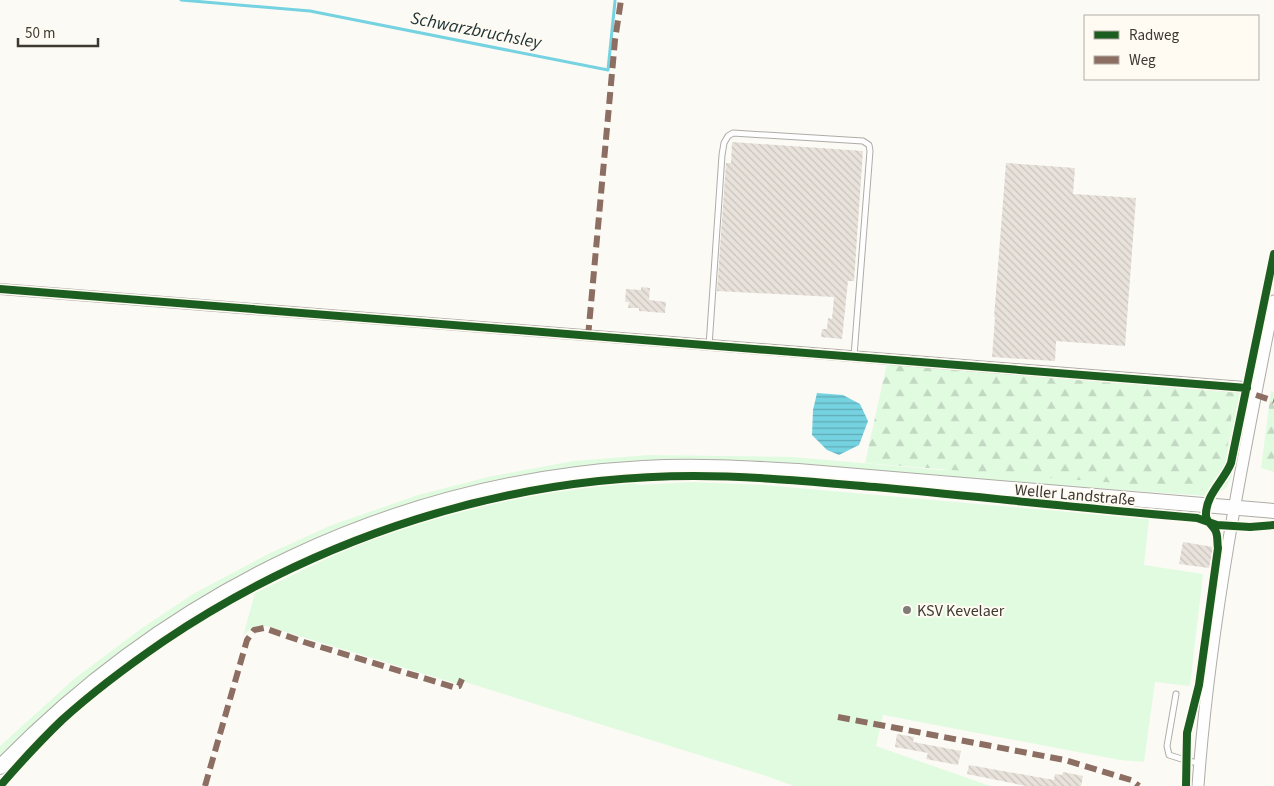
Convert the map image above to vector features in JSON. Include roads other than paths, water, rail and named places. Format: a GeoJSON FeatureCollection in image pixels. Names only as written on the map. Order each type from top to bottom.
{"type":"FeatureCollection","features":[{"type":"Feature","properties":{"kind":"main road","name":"Weller Landstraße"},"geometry":{"type":"LineString","coordinates":[[0,767],[85,687],[151,638],[205,602],[262,571],[337,536],[418,508],[501,486],[581,473],[640,468],[727,466],[1274,511]]}},
{"type":"Feature","properties":{"kind":"street"},"geometry":{"type":"LineString","coordinates":[[0,289],[1257,388]]}},
{"type":"Feature","properties":{"kind":"street"},"geometry":{"type":"LineString","coordinates":[[1198,786],[1208,689],[1234,508],[1274,301]]}},
{"type":"Feature","properties":{"kind":"lane"},"geometry":{"type":"LineString","coordinates":[[709,346],[722,155],[724,142],[728,136],[733,133],[863,141],[869,145],[870,151],[854,357]]}},
{"type":"Feature","properties":{"kind":"lane"},"geometry":{"type":"LineString","coordinates":[[1176,694],[1167,746],[1169,755],[1188,762],[1200,763]]}},
{"type":"Feature","properties":{"kind":"water"},"geometry":{"type":"Polygon","coordinates":[[[817,393],[843,395],[860,404],[868,421],[859,445],[839,455],[827,450],[812,435],[813,410],[817,393]]]}},
{"type":"Feature","properties":{"kind":"waterway","name":"Schwarzbruchsley"},"geometry":{"type":"LineString","coordinates":[[181,0],[310,11],[608,70],[615,1]]}},
{"type":"Feature","properties":{"kind":"place","name":"KSV Kevelaer"},"geometry":{"type":"Point","coordinates":[907,610]}}]}
